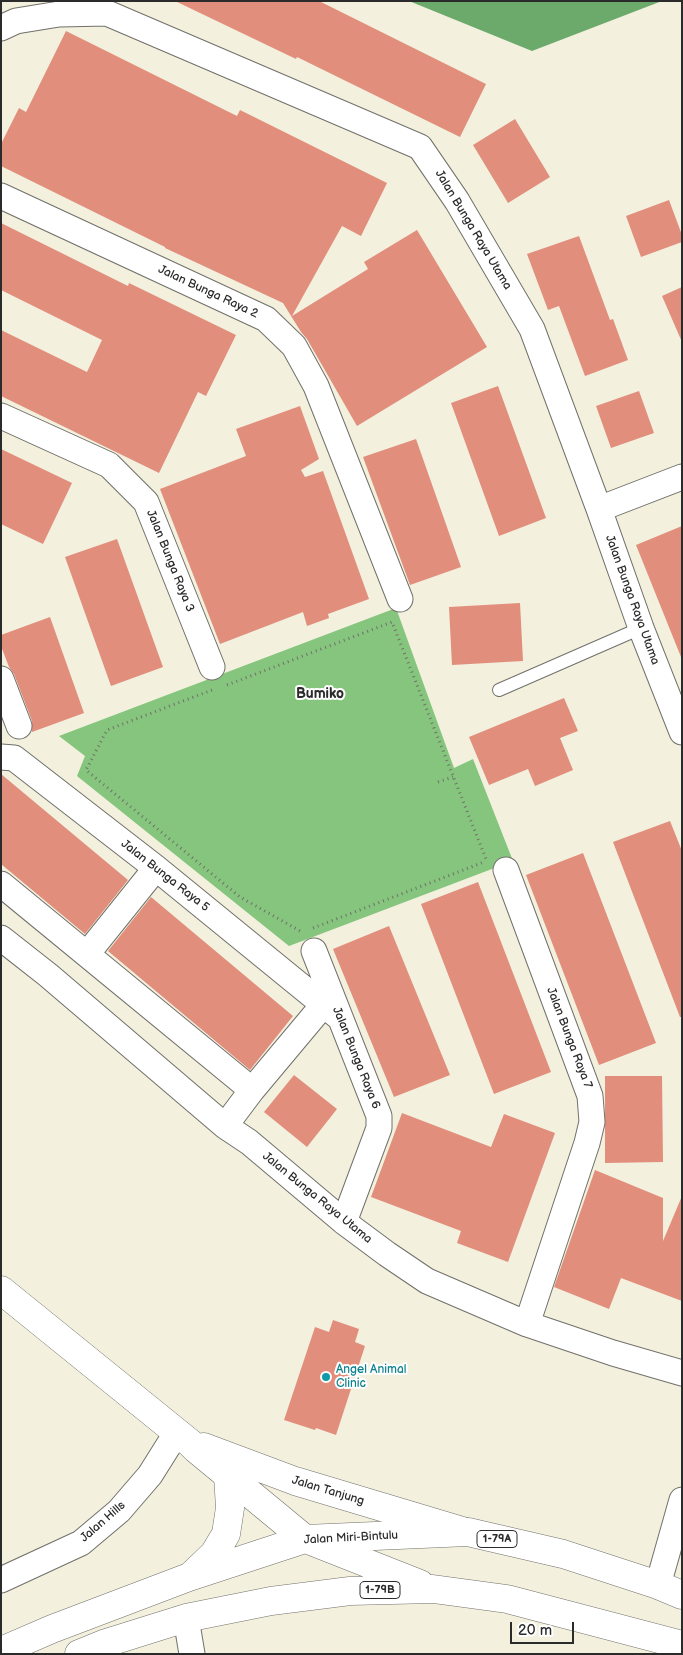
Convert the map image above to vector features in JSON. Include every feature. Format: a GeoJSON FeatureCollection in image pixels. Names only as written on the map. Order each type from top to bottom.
{"type":"FeatureCollection","features":[{"type":"Feature","properties":{"kind":"main road","name":"Jalan Tanjung"},"geometry":{"type":"LineString","coordinates":[[1,1290],[184,1437],[305,1539],[433,1590]]}},
{"type":"Feature","properties":{"kind":"main road","name":"Jalan Tanjung"},"geometry":{"type":"LineString","coordinates":[[184,1437],[295,1481],[468,1532]]}},
{"type":"Feature","properties":{"kind":"main road"},"geometry":{"type":"LineString","coordinates":[[189,1577],[214,1554],[226,1534],[230,1508],[228,1475]]}},
{"type":"Feature","properties":{"kind":"main road","name":"Jalan Miri-Bintulu"},"geometry":{"type":"LineString","coordinates":[[1,1651],[52,1629],[189,1577],[305,1539],[468,1532],[563,1554],[670,1590]]}},
{"type":"Feature","properties":{"kind":"main road","name":"1-79B"},"geometry":{"type":"LineString","coordinates":[[79,1654],[106,1643],[186,1618],[271,1600],[350,1591],[433,1590],[507,1599],[682,1645]]}},
{"type":"Feature","properties":{"kind":"street","name":"Jalan Bunga Raya Utama"},"geometry":{"type":"LineString","coordinates":[[1,28],[16,21],[58,14],[107,14],[420,147],[457,201],[532,329],[641,628],[682,732]]}},
{"type":"Feature","properties":{"kind":"street","name":"Jalan Bunga Raya 2"},"geometry":{"type":"LineString","coordinates":[[1,196],[266,319],[294,346],[316,386],[400,598]]}},
{"type":"Feature","properties":{"kind":"street","name":"Jalan Bunga Raya 3"},"geometry":{"type":"LineString","coordinates":[[1,416],[110,465],[146,502],[216,681]]}},
{"type":"Feature","properties":{"kind":"street"},"geometry":{"type":"LineString","coordinates":[[599,509],[682,477]]}},
{"type":"Feature","properties":{"kind":"street"},"geometry":{"type":"LineString","coordinates":[[1,679],[19,726]]}},
{"type":"Feature","properties":{"kind":"street","name":"Jalan Bunga Raya 5"},"geometry":{"type":"LineString","coordinates":[[8,758],[156,868],[332,1011]]}},
{"type":"Feature","properties":{"kind":"street","name":"Jalan Bunga Raya 7"},"geometry":{"type":"LineString","coordinates":[[496,865],[590,1096],[592,1122],[527,1324]]}},
{"type":"Feature","properties":{"kind":"street"},"geometry":{"type":"LineString","coordinates":[[87,954],[156,868]]}},
{"type":"Feature","properties":{"kind":"street"},"geometry":{"type":"LineString","coordinates":[[1,884],[252,1090]]}},
{"type":"Feature","properties":{"kind":"street","name":"Jalan Bunga Raya 6"},"geometry":{"type":"LineString","coordinates":[[309,937],[332,1011],[379,1116],[379,1128],[344,1222]]}},
{"type":"Feature","properties":{"kind":"street","name":"Jalan Bunga Raya Utama"},"geometry":{"type":"LineString","coordinates":[[1,938],[48,975],[225,1126],[249,1142],[344,1222],[427,1281],[527,1324],[682,1374]]}},
{"type":"Feature","properties":{"kind":"street","name":"Jalan Bunga Raya 6"},"geometry":{"type":"LineString","coordinates":[[225,1126],[252,1090],[332,1011]]}},
{"type":"Feature","properties":{"kind":"street","name":"Jalan Hills"},"geometry":{"type":"LineString","coordinates":[[1,1580],[81,1543],[119,1511],[184,1437]]}},
{"type":"Feature","properties":{"kind":"street"},"geometry":{"type":"LineString","coordinates":[[670,1590],[682,1500]]}},
{"type":"Feature","properties":{"kind":"street"},"geometry":{"type":"LineString","coordinates":[[186,1618],[192,1654]]}},
{"type":"Feature","properties":{"kind":"lane"},"geometry":{"type":"LineString","coordinates":[[499,690],[641,628]]}},
{"type":"Feature","properties":{"kind":"path"},"geometry":{"type":"LineString","coordinates":[[392,622],[453,777],[496,865],[309,937],[240,897],[86,770],[107,730],[216,681],[392,622]]}},
{"type":"Feature","properties":{"kind":"path"},"geometry":{"type":"LineString","coordinates":[[438,782],[453,777]]}},
{"type":"Feature","properties":{"kind":"green space"},"geometry":{"type":"Polygon","coordinates":[[[409,1],[662,1],[532,51],[409,1]]]}},
{"type":"Feature","properties":{"kind":"green space"},"geometry":{"type":"Polygon","coordinates":[[[396,608],[454,768],[473,759],[513,861],[289,946],[77,776],[85,756],[59,736],[396,608]]]}},
{"type":"Feature","properties":{"kind":"building"},"geometry":{"type":"Polygon","coordinates":[[[175,1],[319,1],[486,84],[460,137],[297,57],[296,59],[175,1]]]}},
{"type":"Feature","properties":{"kind":"building"},"geometry":{"type":"Polygon","coordinates":[[[66,31],[237,116],[240,110],[387,183],[361,236],[342,226],[292,316],[368,269],[364,262],[417,230],[487,347],[357,426],[307,339],[283,303],[165,248],[1,166],[1,144],[19,108],[26,112],[66,31]]]}},
{"type":"Feature","properties":{"kind":"building"},"geometry":{"type":"Polygon","coordinates":[[[515,119],[550,177],[508,203],[473,145],[515,119]]]}},
{"type":"Feature","properties":{"kind":"building"},"geometry":{"type":"Polygon","coordinates":[[[669,200],[682,235],[682,242],[641,257],[626,216],[669,200]]]}},
{"type":"Feature","properties":{"kind":"building"},"geometry":{"type":"Polygon","coordinates":[[[1,223],[128,286],[129,283],[236,335],[206,396],[198,392],[159,473],[1,396],[1,330],[87,372],[102,340],[1,290],[1,223]]]}},
{"type":"Feature","properties":{"kind":"building"},"geometry":{"type":"Polygon","coordinates":[[[579,236],[610,320],[613,319],[628,360],[585,376],[559,306],[548,310],[527,254],[579,236]]]}},
{"type":"Feature","properties":{"kind":"building"},"geometry":{"type":"Polygon","coordinates":[[[682,287],[682,342],[662,296],[682,287]]]}},
{"type":"Feature","properties":{"kind":"building"},"geometry":{"type":"Polygon","coordinates":[[[498,386],[546,518],[499,536],[451,403],[498,386]]]}},
{"type":"Feature","properties":{"kind":"building"},"geometry":{"type":"Polygon","coordinates":[[[639,391],[654,433],[611,448],[596,406],[639,391]]]}},
{"type":"Feature","properties":{"kind":"building"},"geometry":{"type":"Polygon","coordinates":[[[300,406],[319,459],[301,470],[305,477],[323,471],[369,599],[328,614],[329,618],[307,626],[303,612],[220,644],[160,489],[246,456],[236,429],[300,406]]]}},
{"type":"Feature","properties":{"kind":"building"},"geometry":{"type":"Polygon","coordinates":[[[416,439],[461,567],[410,585],[363,457],[416,439]]]}},
{"type":"Feature","properties":{"kind":"building"},"geometry":{"type":"Polygon","coordinates":[[[1,449],[72,483],[43,544],[1,524],[1,449]]]}},
{"type":"Feature","properties":{"kind":"building"},"geometry":{"type":"Polygon","coordinates":[[[682,526],[682,657],[681,657],[636,545],[682,526]]]}},
{"type":"Feature","properties":{"kind":"building"},"geometry":{"type":"Polygon","coordinates":[[[117,539],[163,667],[111,686],[65,557],[117,539]]]}},
{"type":"Feature","properties":{"kind":"building"},"geometry":{"type":"Polygon","coordinates":[[[520,603],[523,661],[452,665],[449,607],[520,603]]]}},
{"type":"Feature","properties":{"kind":"building"},"geometry":{"type":"Polygon","coordinates":[[[50,617],[84,713],[32,732],[32,721],[1,646],[1,635],[50,617]]]}},
{"type":"Feature","properties":{"kind":"building"},"geometry":{"type":"Polygon","coordinates":[[[564,698],[578,731],[560,738],[573,770],[535,786],[528,769],[489,785],[469,737],[564,698]]]}},
{"type":"Feature","properties":{"kind":"building"},"geometry":{"type":"Polygon","coordinates":[[[1,774],[128,880],[85,934],[1,864],[1,774]]]}},
{"type":"Feature","properties":{"kind":"building"},"geometry":{"type":"Polygon","coordinates":[[[670,821],[682,851],[682,1017],[680,1017],[613,842],[670,821]]]}},
{"type":"Feature","properties":{"kind":"building"},"geometry":{"type":"Polygon","coordinates":[[[583,853],[656,1043],[599,1065],[526,875],[583,853]]]}},
{"type":"Feature","properties":{"kind":"building"},"geometry":{"type":"Polygon","coordinates":[[[478,882],[551,1072],[494,1094],[421,904],[478,882]]]}},
{"type":"Feature","properties":{"kind":"building"},"geometry":{"type":"Polygon","coordinates":[[[151,897],[293,1016],[250,1070],[108,951],[151,897]]]}},
{"type":"Feature","properties":{"kind":"building"},"geometry":{"type":"Polygon","coordinates":[[[389,926],[450,1075],[394,1097],[333,949],[389,926]]]}},
{"type":"Feature","properties":{"kind":"building"},"geometry":{"type":"Polygon","coordinates":[[[294,1075],[337,1109],[307,1147],[264,1112],[294,1075]]]}},
{"type":"Feature","properties":{"kind":"building"},"geometry":{"type":"Polygon","coordinates":[[[605,1076],[662,1076],[663,1162],[605,1163],[605,1076]]]}},
{"type":"Feature","properties":{"kind":"building"},"geometry":{"type":"Polygon","coordinates":[[[402,1113],[491,1147],[504,1114],[555,1133],[508,1262],[457,1243],[461,1231],[371,1197],[402,1113]]]}},
{"type":"Feature","properties":{"kind":"building"},"geometry":{"type":"Polygon","coordinates":[[[595,1170],[663,1198],[663,1241],[682,1196],[682,1301],[621,1278],[609,1309],[554,1287],[595,1170]]]}},
{"type":"Feature","properties":{"kind":"building","name":"Angel Animal Clinic"},"geometry":{"type":"Polygon","coordinates":[[[333,1320],[359,1329],[355,1342],[365,1346],[336,1435],[284,1420],[315,1327],[329,1332],[333,1320]]]}},
{"type":"Feature","properties":{"kind":"place","name":"Angel Animal Clinic"},"geometry":{"type":"Point","coordinates":[326,1377]}},
{"type":"Feature","properties":{"kind":"district","name":"Bumiko"},"geometry":{"type":"Point","coordinates":[320,694]}}]}
